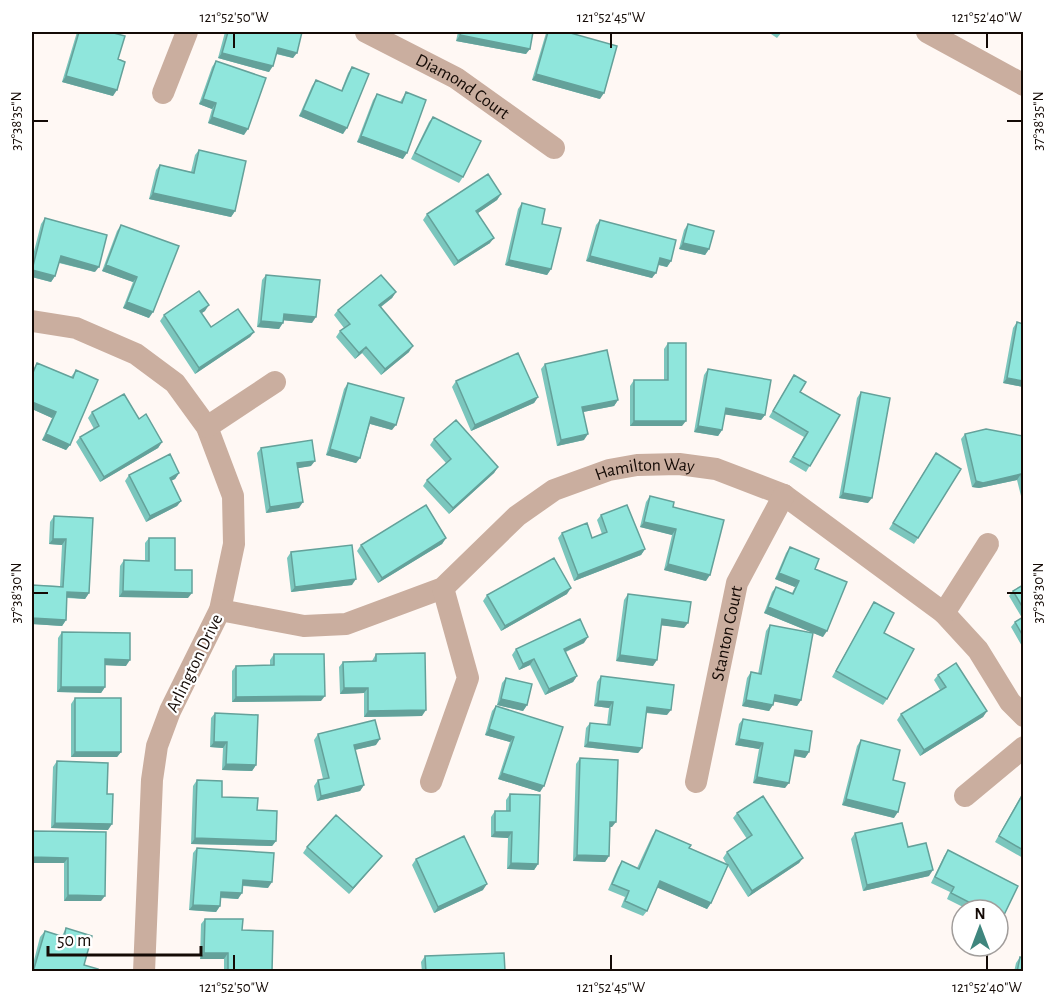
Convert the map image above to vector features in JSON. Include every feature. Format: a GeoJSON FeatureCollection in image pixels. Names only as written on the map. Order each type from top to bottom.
{"type":"FeatureCollection","features":[{"type":"Feature","properties":{"kind":"street"},"geometry":{"type":"LineString","coordinates":[[163,93],[187,32]]}},
{"type":"Feature","properties":{"kind":"street","name":"Diamond Court"},"geometry":{"type":"LineString","coordinates":[[366,32],[456,78],[554,148]]}},
{"type":"Feature","properties":{"kind":"street"},"geometry":{"type":"LineString","coordinates":[[927,32],[1023,85]]}},
{"type":"Feature","properties":{"kind":"street","name":"Arlington Drive"},"geometry":{"type":"LineString","coordinates":[[32,321],[76,328],[136,354],[175,383],[207,427],[233,496],[234,544],[220,610],[170,711],[157,746],[152,780],[144,972]]}},
{"type":"Feature","properties":{"kind":"street"},"geometry":{"type":"LineString","coordinates":[[207,427],[275,382]]}},
{"type":"Feature","properties":{"kind":"street","name":"Hamilton Way"},"geometry":{"type":"LineString","coordinates":[[220,610],[304,626],[346,624],[443,588],[517,516],[554,490],[609,470],[637,465],[679,464],[707,467],[784,495],[944,613],[978,650],[1010,702],[1023,716]]}},
{"type":"Feature","properties":{"kind":"street","name":"Stanton Court"},"geometry":{"type":"LineString","coordinates":[[696,782],[737,583],[784,495]]}},
{"type":"Feature","properties":{"kind":"street"},"geometry":{"type":"LineString","coordinates":[[944,613],[988,544]]}},
{"type":"Feature","properties":{"kind":"street"},"geometry":{"type":"LineString","coordinates":[[431,782],[468,678],[443,588]]}},
{"type":"Feature","properties":{"kind":"street"},"geometry":{"type":"LineString","coordinates":[[965,796],[1023,747]]}},
{"type":"Feature","properties":{"kind":"building"},"geometry":{"type":"Polygon","coordinates":[[[79,32],[110,32],[125,36],[118,59],[125,62],[117,90],[66,76],[79,32]]]}},
{"type":"Feature","properties":{"kind":"building"},"geometry":{"type":"Polygon","coordinates":[[[228,32],[302,32],[297,53],[278,48],[273,66],[222,53],[228,32]]]}},
{"type":"Feature","properties":{"kind":"building"},"geometry":{"type":"Polygon","coordinates":[[[461,32],[533,32],[530,49],[460,35],[461,32]]]}},
{"type":"Feature","properties":{"kind":"building"},"geometry":{"type":"Polygon","coordinates":[[[548,32],[567,32],[617,46],[604,93],[536,74],[548,32]]]}},
{"type":"Feature","properties":{"kind":"building"},"geometry":{"type":"Polygon","coordinates":[[[216,61],[266,78],[248,129],[212,117],[216,103],[203,99],[216,61]]]}},
{"type":"Feature","properties":{"kind":"building"},"geometry":{"type":"Polygon","coordinates":[[[352,67],[369,74],[347,128],[303,110],[316,80],[342,91],[352,67]]]}},
{"type":"Feature","properties":{"kind":"building"},"geometry":{"type":"Polygon","coordinates":[[[406,92],[426,100],[407,153],[361,136],[377,94],[402,103],[406,92]]]}},
{"type":"Feature","properties":{"kind":"building"},"geometry":{"type":"Polygon","coordinates":[[[433,117],[481,141],[463,177],[415,153],[433,117]]]}},
{"type":"Feature","properties":{"kind":"building"},"geometry":{"type":"Polygon","coordinates":[[[199,150],[246,161],[235,211],[153,193],[160,165],[194,173],[199,150]]]}},
{"type":"Feature","properties":{"kind":"building"},"geometry":{"type":"Polygon","coordinates":[[[488,174],[501,194],[476,211],[494,238],[458,261],[427,214],[488,174]]]}},
{"type":"Feature","properties":{"kind":"building"},"geometry":{"type":"Polygon","coordinates":[[[522,203],[545,209],[542,224],[561,228],[551,269],[509,260],[522,203]]]}},
{"type":"Feature","properties":{"kind":"building"},"geometry":{"type":"Polygon","coordinates":[[[45,218],[107,235],[99,267],[61,256],[55,276],[32,270],[45,218]]]}},
{"type":"Feature","properties":{"kind":"building"},"geometry":{"type":"Polygon","coordinates":[[[600,220],[676,240],[671,261],[660,258],[656,273],[590,256],[600,220]]]}},
{"type":"Feature","properties":{"kind":"building"},"geometry":{"type":"Polygon","coordinates":[[[688,224],[714,231],[709,249],[683,243],[688,224]]]}},
{"type":"Feature","properties":{"kind":"building"},"geometry":{"type":"Polygon","coordinates":[[[121,225],[179,246],[153,312],[127,302],[137,277],[106,265],[121,225]]]}},
{"type":"Feature","properties":{"kind":"building"},"geometry":{"type":"Polygon","coordinates":[[[266,275],[320,280],[316,317],[284,314],[283,323],[261,321],[266,275]]]}},
{"type":"Feature","properties":{"kind":"building"},"geometry":{"type":"Polygon","coordinates":[[[381,275],[396,292],[379,305],[413,346],[385,369],[366,347],[359,353],[340,331],[350,324],[338,310],[381,275]]]}},
{"type":"Feature","properties":{"kind":"building"},"geometry":{"type":"Polygon","coordinates":[[[199,291],[209,305],[200,311],[211,327],[238,309],[254,332],[199,368],[164,315],[199,291]]]}},
{"type":"Feature","properties":{"kind":"building"},"geometry":{"type":"Polygon","coordinates":[[[1017,322],[1023,324],[1023,381],[1007,378],[1017,322]]]}},
{"type":"Feature","properties":{"kind":"building"},"geometry":{"type":"Polygon","coordinates":[[[668,343],[686,343],[686,421],[634,421],[634,380],[668,380],[668,343]]]}},
{"type":"Feature","properties":{"kind":"building"},"geometry":{"type":"Polygon","coordinates":[[[607,350],[618,400],[582,407],[588,434],[561,440],[545,364],[607,350]]]}},
{"type":"Feature","properties":{"kind":"building"},"geometry":{"type":"Polygon","coordinates":[[[518,353],[538,397],[475,425],[456,381],[518,353]]]}},
{"type":"Feature","properties":{"kind":"building"},"geometry":{"type":"Polygon","coordinates":[[[37,363],[73,378],[76,370],[98,380],[70,445],[46,434],[56,412],[32,402],[32,375],[37,363]]]}},
{"type":"Feature","properties":{"kind":"building"},"geometry":{"type":"Polygon","coordinates":[[[708,369],[771,380],[765,415],[726,408],[722,430],[698,426],[708,369]]]}},
{"type":"Feature","properties":{"kind":"building"},"geometry":{"type":"Polygon","coordinates":[[[794,375],[806,382],[800,392],[840,415],[810,466],[793,457],[808,432],[773,411],[794,375]]]}},
{"type":"Feature","properties":{"kind":"building"},"geometry":{"type":"Polygon","coordinates":[[[348,383],[404,398],[396,425],[371,417],[360,458],[330,449],[348,383]]]}},
{"type":"Feature","properties":{"kind":"building"},"geometry":{"type":"Polygon","coordinates":[[[861,392],[890,398],[872,498],[843,493],[861,392]]]}},
{"type":"Feature","properties":{"kind":"building"},"geometry":{"type":"Polygon","coordinates":[[[124,394],[139,419],[146,414],[162,442],[104,477],[80,437],[99,426],[92,412],[124,394]]]}},
{"type":"Feature","properties":{"kind":"building"},"geometry":{"type":"Polygon","coordinates":[[[456,420],[498,467],[453,508],[427,480],[451,459],[434,439],[456,420]]]}},
{"type":"Feature","properties":{"kind":"building"},"geometry":{"type":"Polygon","coordinates":[[[986,429],[1023,436],[1023,484],[1021,474],[983,483],[976,481],[965,434],[986,429]]]}},
{"type":"Feature","properties":{"kind":"building"},"geometry":{"type":"Polygon","coordinates":[[[312,440],[315,461],[297,463],[303,502],[270,507],[261,448],[312,440]]]}},
{"type":"Feature","properties":{"kind":"building"},"geometry":{"type":"Polygon","coordinates":[[[936,453],[961,469],[918,538],[893,523],[936,453]]]}},
{"type":"Feature","properties":{"kind":"building"},"geometry":{"type":"Polygon","coordinates":[[[170,454],[179,473],[170,478],[181,501],[150,516],[129,475],[170,454]]]}},
{"type":"Feature","properties":{"kind":"building"},"geometry":{"type":"Polygon","coordinates":[[[650,496],[674,502],[673,507],[724,520],[710,575],[668,564],[676,529],[644,522],[650,496]]]}},
{"type":"Feature","properties":{"kind":"building"},"geometry":{"type":"Polygon","coordinates":[[[426,505],[446,538],[382,578],[361,545],[426,505]]]}},
{"type":"Feature","properties":{"kind":"building"},"geometry":{"type":"Polygon","coordinates":[[[627,505],[645,549],[578,575],[562,533],[587,523],[592,538],[607,532],[601,515],[627,505]]]}},
{"type":"Feature","properties":{"kind":"building"},"geometry":{"type":"Polygon","coordinates":[[[54,516],[93,518],[89,593],[67,592],[66,620],[32,618],[33,585],[63,587],[66,539],[53,539],[54,516]]]}},
{"type":"Feature","properties":{"kind":"building"},"geometry":{"type":"Polygon","coordinates":[[[149,538],[175,538],[175,570],[192,570],[192,593],[123,591],[124,560],[149,561],[149,538]]]}},
{"type":"Feature","properties":{"kind":"building"},"geometry":{"type":"Polygon","coordinates":[[[352,545],[356,579],[295,587],[291,552],[352,545]]]}},
{"type":"Feature","properties":{"kind":"building"},"geometry":{"type":"Polygon","coordinates":[[[790,547],[819,559],[815,569],[847,582],[827,631],[768,607],[776,587],[793,594],[799,581],[779,573],[790,547]]]}},
{"type":"Feature","properties":{"kind":"building"},"geometry":{"type":"Polygon","coordinates":[[[554,558],[571,588],[505,626],[487,595],[554,558]]]}},
{"type":"Feature","properties":{"kind":"building"},"geometry":{"type":"Polygon","coordinates":[[[1023,585],[1023,608],[1013,591],[1023,585]]]}},
{"type":"Feature","properties":{"kind":"building"},"geometry":{"type":"Polygon","coordinates":[[[628,594],[691,602],[688,623],[662,619],[657,660],[620,655],[628,594]]]}},
{"type":"Feature","properties":{"kind":"building"},"geometry":{"type":"Polygon","coordinates":[[[874,602],[894,613],[884,633],[914,649],[887,699],[836,671],[874,602]]]}},
{"type":"Feature","properties":{"kind":"building"},"geometry":{"type":"Polygon","coordinates":[[[1023,617],[1023,636],[1015,622],[1023,617]]]}},
{"type":"Feature","properties":{"kind":"building"},"geometry":{"type":"Polygon","coordinates":[[[580,619],[588,637],[564,649],[577,676],[549,689],[534,659],[523,664],[516,649],[580,619]]]}},
{"type":"Feature","properties":{"kind":"building"},"geometry":{"type":"Polygon","coordinates":[[[770,625],[813,633],[801,700],[775,695],[773,705],[746,700],[751,672],[761,674],[770,625]]]}},
{"type":"Feature","properties":{"kind":"building"},"geometry":{"type":"Polygon","coordinates":[[[62,632],[130,633],[130,660],[105,659],[105,687],[61,687],[62,632]]]}},
{"type":"Feature","properties":{"kind":"building"},"geometry":{"type":"Polygon","coordinates":[[[425,653],[426,710],[368,711],[368,688],[344,688],[343,662],[376,661],[376,654],[425,653]]]}},
{"type":"Feature","properties":{"kind":"building"},"geometry":{"type":"Polygon","coordinates":[[[274,654],[324,654],[325,696],[236,697],[236,666],[274,665],[274,654]]]}},
{"type":"Feature","properties":{"kind":"building"},"geometry":{"type":"Polygon","coordinates":[[[956,663],[987,711],[924,750],[901,714],[946,687],[938,675],[956,663]]]}},
{"type":"Feature","properties":{"kind":"building"},"geometry":{"type":"Polygon","coordinates":[[[601,676],[674,685],[671,710],[647,707],[642,748],[588,742],[590,723],[610,725],[613,702],[598,701],[601,676]]]}},
{"type":"Feature","properties":{"kind":"building"},"geometry":{"type":"Polygon","coordinates":[[[506,678],[532,684],[527,705],[501,699],[506,678]]]}},
{"type":"Feature","properties":{"kind":"building"},"geometry":{"type":"Polygon","coordinates":[[[75,698],[121,698],[121,752],[75,752],[75,698]]]}},
{"type":"Feature","properties":{"kind":"building"},"geometry":{"type":"Polygon","coordinates":[[[496,706],[563,727],[544,786],[502,773],[514,737],[489,729],[496,706]]]}},
{"type":"Feature","properties":{"kind":"building"},"geometry":{"type":"Polygon","coordinates":[[[215,713],[258,715],[256,765],[226,764],[227,742],[214,742],[215,713]]]}},
{"type":"Feature","properties":{"kind":"building"},"geometry":{"type":"Polygon","coordinates":[[[743,719],[812,731],[809,752],[795,750],[789,783],[757,777],[763,743],[739,739],[743,719]]]}},
{"type":"Feature","properties":{"kind":"building"},"geometry":{"type":"Polygon","coordinates":[[[375,720],[380,739],[354,745],[364,785],[321,796],[318,780],[329,778],[318,734],[375,720]]]}},
{"type":"Feature","properties":{"kind":"building"},"geometry":{"type":"Polygon","coordinates":[[[861,740],[900,750],[893,780],[905,783],[898,812],[846,799],[861,740]]]}},
{"type":"Feature","properties":{"kind":"building"},"geometry":{"type":"Polygon","coordinates":[[[580,758],[618,760],[616,822],[610,822],[609,856],[577,855],[580,758]]]}},
{"type":"Feature","properties":{"kind":"building"},"geometry":{"type":"Polygon","coordinates":[[[57,761],[108,763],[107,794],[113,794],[112,824],[55,823],[57,761]]]}},
{"type":"Feature","properties":{"kind":"building"},"geometry":{"type":"Polygon","coordinates":[[[197,780],[222,781],[222,797],[258,798],[257,810],[277,811],[276,841],[195,838],[197,780]]]}},
{"type":"Feature","properties":{"kind":"building"},"geometry":{"type":"Polygon","coordinates":[[[510,794],[540,795],[538,864],[511,863],[512,832],[495,832],[495,811],[510,811],[510,794]]]}},
{"type":"Feature","properties":{"kind":"building"},"geometry":{"type":"Polygon","coordinates":[[[1023,794],[1023,850],[999,836],[1023,794]]]}},
{"type":"Feature","properties":{"kind":"building"},"geometry":{"type":"Polygon","coordinates":[[[763,796],[803,858],[752,891],[727,852],[752,835],[737,813],[763,796]]]}},
{"type":"Feature","properties":{"kind":"building"},"geometry":{"type":"Polygon","coordinates":[[[336,815],[382,856],[353,888],[307,847],[336,815]]]}},
{"type":"Feature","properties":{"kind":"building"},"geometry":{"type":"Polygon","coordinates":[[[902,823],[908,847],[926,843],[933,870],[867,885],[855,833],[902,823]]]}},
{"type":"Feature","properties":{"kind":"building"},"geometry":{"type":"Polygon","coordinates":[[[656,830],[691,845],[689,848],[728,865],[711,903],[660,881],[647,911],[625,901],[629,891],[612,884],[622,861],[639,869],[656,830]]]}},
{"type":"Feature","properties":{"kind":"building"},"geometry":{"type":"Polygon","coordinates":[[[32,831],[106,832],[105,896],[68,895],[68,858],[32,857],[32,831]]]}},
{"type":"Feature","properties":{"kind":"building"},"geometry":{"type":"Polygon","coordinates":[[[464,836],[487,884],[438,907],[416,859],[464,836]]]}},
{"type":"Feature","properties":{"kind":"building"},"geometry":{"type":"Polygon","coordinates":[[[197,848],[274,853],[272,882],[243,880],[242,893],[221,892],[220,906],[193,905],[197,848]]]}},
{"type":"Feature","properties":{"kind":"building"},"geometry":{"type":"Polygon","coordinates":[[[948,850],[1018,886],[1010,902],[1010,898],[961,898],[951,893],[954,887],[935,877],[948,850]]]}},
{"type":"Feature","properties":{"kind":"building"},"geometry":{"type":"Polygon","coordinates":[[[205,919],[243,919],[242,930],[273,931],[272,972],[228,972],[228,953],[204,953],[205,919]]]}},
{"type":"Feature","properties":{"kind":"building"},"geometry":{"type":"Polygon","coordinates":[[[66,928],[92,936],[84,965],[98,969],[97,972],[33,972],[45,931],[64,937],[66,928]]]}},
{"type":"Feature","properties":{"kind":"building"},"geometry":{"type":"Polygon","coordinates":[[[504,953],[505,971],[426,972],[425,956],[504,953]]]}},
{"type":"Feature","properties":{"kind":"building"},"geometry":{"type":"Polygon","coordinates":[[[1020,957],[1023,958],[1023,972],[1017,972],[1020,957]]]}}]}
